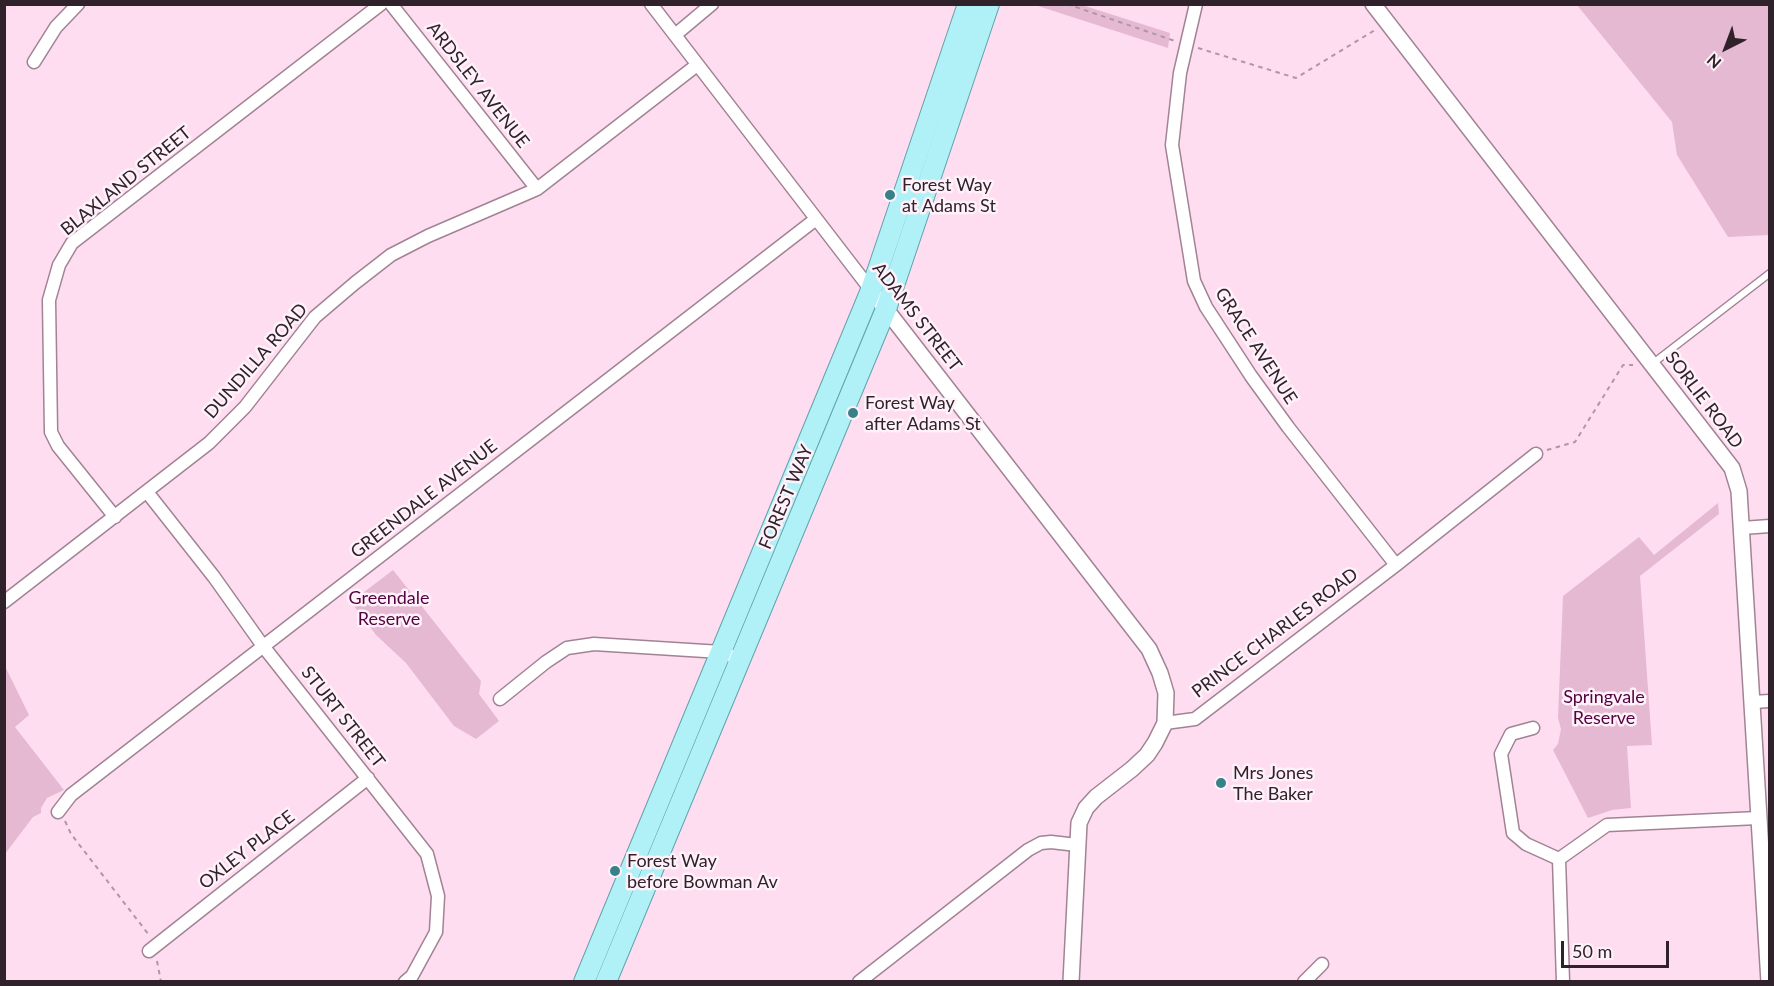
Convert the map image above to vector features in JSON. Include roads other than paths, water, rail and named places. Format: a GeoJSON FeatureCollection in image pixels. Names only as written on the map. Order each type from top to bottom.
{"type":"FeatureCollection","features":[{"type":"Feature","properties":{"kind":"main road","name":"FOREST WAY"},"geometry":{"type":"LineString","coordinates":[[584,981],[871,290],[968,4]]}},
{"type":"Feature","properties":{"kind":"main road","name":"FOREST WAY"},"geometry":{"type":"LineString","coordinates":[[606,981],[886,309],[989,4]]}},
{"type":"Feature","properties":{"kind":"street"},"geometry":{"type":"LineString","coordinates":[[34,62],[56,27],[78,4]]}},
{"type":"Feature","properties":{"kind":"street","name":"BLAXLAND STREET"},"geometry":{"type":"LineString","coordinates":[[115,517],[58,446],[51,432],[49,300],[59,265],[72,243],[381,4]]}},
{"type":"Feature","properties":{"kind":"street","name":"ARDSLEY AVENUE"},"geometry":{"type":"LineString","coordinates":[[392,4],[537,189]]}},
{"type":"Feature","properties":{"kind":"street","name":"ADAMS STREET"},"geometry":{"type":"LineString","coordinates":[[651,4],[1149,650],[1166,693],[1165,723]]}},
{"type":"Feature","properties":{"kind":"street"},"geometry":{"type":"LineString","coordinates":[[675,35],[712,4]]}},
{"type":"Feature","properties":{"kind":"street","name":"GRACE AVENUE"},"geometry":{"type":"LineString","coordinates":[[1196,4],[1180,73],[1172,145],[1194,281],[1206,307],[1251,376],[1396,565]]}},
{"type":"Feature","properties":{"kind":"street","name":"SORLIE ROAD"},"geometry":{"type":"LineString","coordinates":[[1373,4],[1732,468],[1739,491],[1742,528],[1769,981]]}},
{"type":"Feature","properties":{"kind":"street","name":"DUNDILLA ROAD"},"geometry":{"type":"LineString","coordinates":[[4,603],[209,442],[237,414],[315,317],[391,255],[428,236],[537,189],[697,65]]}},
{"type":"Feature","properties":{"kind":"street","name":"GREENDALE AVENUE"},"geometry":{"type":"LineString","coordinates":[[58,812],[71,795],[816,219]]}},
{"type":"Feature","properties":{"kind":"street","name":"PRINCE CHARLES ROAD"},"geometry":{"type":"LineString","coordinates":[[1165,723],[1195,719],[1536,454]]}},
{"type":"Feature","properties":{"kind":"street","name":"STURT STREET"},"geometry":{"type":"LineString","coordinates":[[147,492],[214,577],[263,646],[427,854],[438,896],[436,932],[412,976],[405,981]]}},
{"type":"Feature","properties":{"kind":"street"},"geometry":{"type":"LineString","coordinates":[[1742,528],[1770,526]]}},
{"type":"Feature","properties":{"kind":"street"},"geometry":{"type":"LineString","coordinates":[[500,699],[567,648],[594,644],[721,652],[740,659]]}},
{"type":"Feature","properties":{"kind":"street"},"geometry":{"type":"LineString","coordinates":[[1752,702],[1770,701]]}},
{"type":"Feature","properties":{"kind":"street"},"geometry":{"type":"LineString","coordinates":[[1071,981],[1079,824],[1086,808],[1096,797],[1132,770],[1147,755],[1165,723]]}},
{"type":"Feature","properties":{"kind":"street"},"geometry":{"type":"LineString","coordinates":[[1533,729],[1511,734],[1501,754],[1512,833],[1526,844],[1559,859]]}},
{"type":"Feature","properties":{"kind":"street","name":"OXLEY PLACE"},"geometry":{"type":"LineString","coordinates":[[149,951],[368,777]]}},
{"type":"Feature","properties":{"kind":"street"},"geometry":{"type":"LineString","coordinates":[[1559,859],[1608,825],[1758,818]]}},
{"type":"Feature","properties":{"kind":"street"},"geometry":{"type":"LineString","coordinates":[[859,981],[1028,850],[1041,843],[1077,845]]}},
{"type":"Feature","properties":{"kind":"street"},"geometry":{"type":"LineString","coordinates":[[1559,859],[1563,981]]}},
{"type":"Feature","properties":{"kind":"street"},"geometry":{"type":"LineString","coordinates":[[1304,981],[1322,964]]}},
{"type":"Feature","properties":{"kind":"lane"},"geometry":{"type":"LineString","coordinates":[[1652,364],[1770,273]]}},
{"type":"Feature","properties":{"kind":"place","name":"Forest Way at Adams St"},"geometry":{"type":"Point","coordinates":[890,195]}},
{"type":"Feature","properties":{"kind":"place","name":"Forest Way after Adams St"},"geometry":{"type":"Point","coordinates":[853,413]}},
{"type":"Feature","properties":{"kind":"place","name":"Mrs Jones The Baker"},"geometry":{"type":"Point","coordinates":[1221,783]}},
{"type":"Feature","properties":{"kind":"place","name":"Forest Way before Bowman Av"},"geometry":{"type":"Point","coordinates":[615,871]}},
{"type":"Feature","properties":{"kind":"park label","name":"Greendale Reserve"},"geometry":{"type":"Point","coordinates":[389,608]}},
{"type":"Feature","properties":{"kind":"park label","name":"Springvale Reserve"},"geometry":{"type":"Point","coordinates":[1604,707]}}]}
